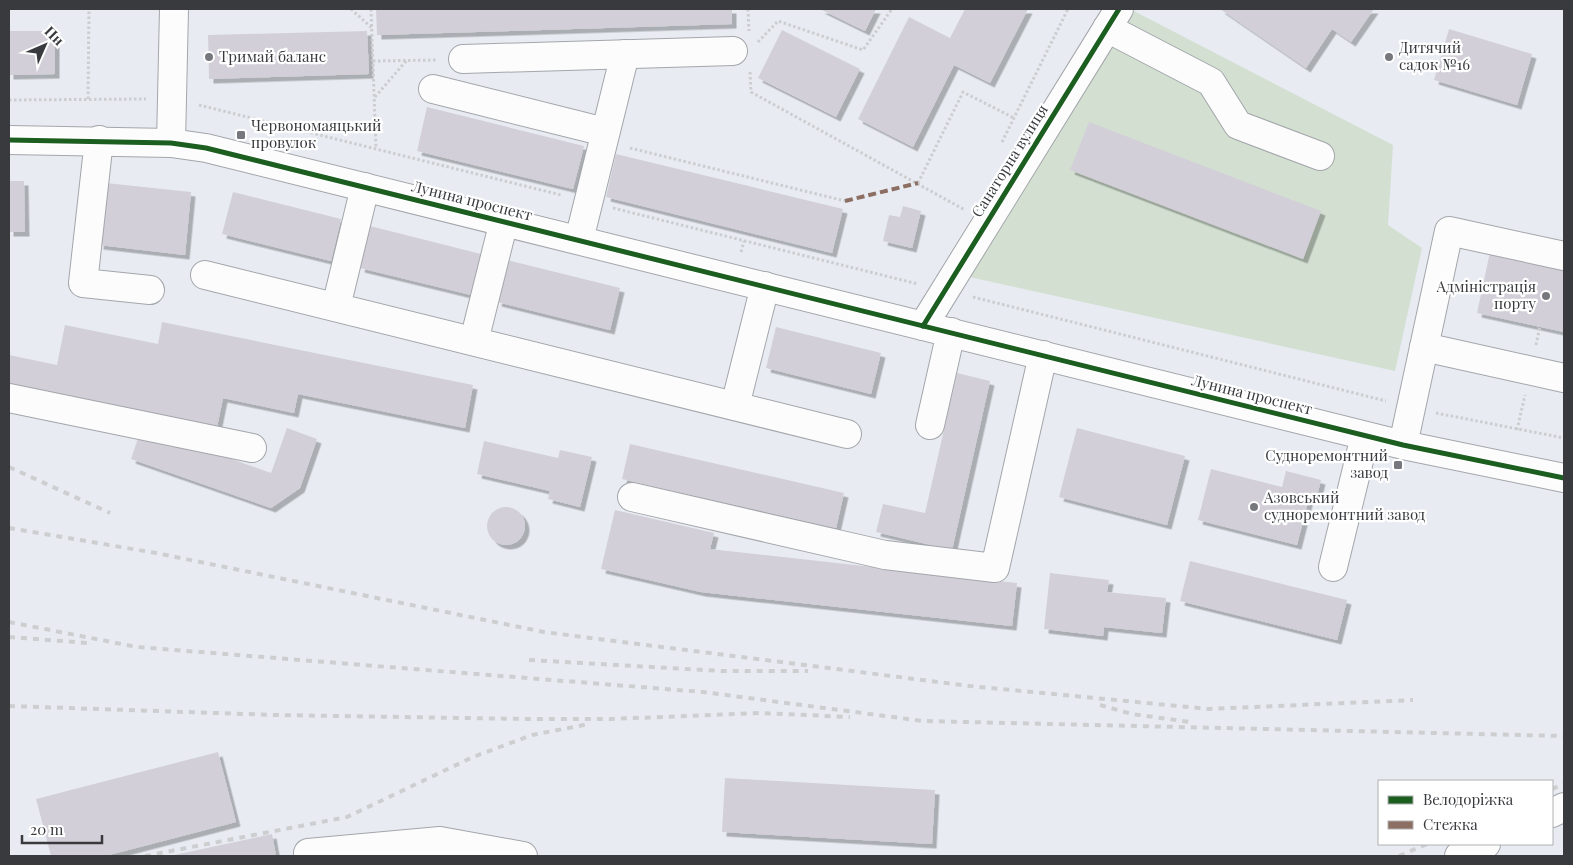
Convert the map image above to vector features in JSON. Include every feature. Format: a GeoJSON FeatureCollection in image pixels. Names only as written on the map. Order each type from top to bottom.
{"type":"FeatureCollection","features":[{"type":"Feature","properties":{"kind":"street"},"geometry":{"type":"LineString","coordinates":[[171,142],[174,9]]}},
{"type":"Feature","properties":{"kind":"street"},"geometry":{"type":"LineString","coordinates":[[1113,18],[1211,82],[1238,125],[1320,156]]}},
{"type":"Feature","properties":{"kind":"street","name":"Санаторна вулиця"},"geometry":{"type":"LineString","coordinates":[[930,425],[936,329],[945,290],[1113,18]]}},
{"type":"Feature","properties":{"kind":"street"},"geometry":{"type":"LineString","coordinates":[[463,59],[744,48]]}},
{"type":"Feature","properties":{"kind":"street"},"geometry":{"type":"LineString","coordinates":[[579,240],[625,54]]}},
{"type":"Feature","properties":{"kind":"street"},"geometry":{"type":"LineString","coordinates":[[433,89],[604,137]]}},
{"type":"Feature","properties":{"kind":"street","name":"Лунина проспект"},"geometry":{"type":"LineString","coordinates":[[9,140],[171,142],[206,148],[1403,446],[1564,478]]}},
{"type":"Feature","properties":{"kind":"street"},"geometry":{"type":"LineString","coordinates":[[99,140],[83,283],[150,290]]}},
{"type":"Feature","properties":{"kind":"street"},"geometry":{"type":"LineString","coordinates":[[336,307],[365,187]]}},
{"type":"Feature","properties":{"kind":"street"},"geometry":{"type":"LineString","coordinates":[[474,341],[504,221]]}},
{"type":"Feature","properties":{"kind":"street"},"geometry":{"type":"LineString","coordinates":[[1403,446],[1450,231],[1564,256]]}},
{"type":"Feature","properties":{"kind":"street"},"geometry":{"type":"LineString","coordinates":[[205,275],[847,434]]}},
{"type":"Feature","properties":{"kind":"street"},"geometry":{"type":"LineString","coordinates":[[735,406],[765,286]]}},
{"type":"Feature","properties":{"kind":"street"},"geometry":{"type":"LineString","coordinates":[[1424,348],[1564,378]]}},
{"type":"Feature","properties":{"kind":"street"},"geometry":{"type":"LineString","coordinates":[[632,497],[885,555],[995,568],[1043,355]]}},
{"type":"Feature","properties":{"kind":"street"},"geometry":{"type":"LineString","coordinates":[[9,398],[252,448]]}},
{"type":"Feature","properties":{"kind":"street"},"geometry":{"type":"LineString","coordinates":[[1333,567],[1365,436]]}},
{"type":"Feature","properties":{"kind":"street"},"geometry":{"type":"LineString","coordinates":[[308,856],[308,853],[440,841],[524,856]]}},
{"type":"Feature","properties":{"kind":"street"},"geometry":{"type":"LineString","coordinates":[[1459,856],[1484,845]]}},
{"type":"Feature","properties":{"kind":"path"},"geometry":{"type":"LineString","coordinates":[[88,99],[89,9]]}},
{"type":"Feature","properties":{"kind":"path"},"geometry":{"type":"LineString","coordinates":[[351,9],[372,28]]}},
{"type":"Feature","properties":{"kind":"path"},"geometry":{"type":"LineString","coordinates":[[371,9],[376,149]]}},
{"type":"Feature","properties":{"kind":"path"},"geometry":{"type":"LineString","coordinates":[[748,9],[749,24]]}},
{"type":"Feature","properties":{"kind":"path"},"geometry":{"type":"LineString","coordinates":[[744,48],[778,21],[863,50],[892,9]]}},
{"type":"Feature","properties":{"kind":"path"},"geometry":{"type":"LineString","coordinates":[[373,61],[463,59]]}},
{"type":"Feature","properties":{"kind":"path"},"geometry":{"type":"LineString","coordinates":[[374,97],[407,60]]}},
{"type":"Feature","properties":{"kind":"path"},"geometry":{"type":"LineString","coordinates":[[751,92],[968,211]]}},
{"type":"Feature","properties":{"kind":"path"},"geometry":{"type":"LineString","coordinates":[[918,184],[963,92],[1014,118]]}},
{"type":"Feature","properties":{"kind":"path"},"geometry":{"type":"LineString","coordinates":[[9,100],[172,99],[945,290],[1411,408],[1564,438]]}},
{"type":"Feature","properties":{"kind":"path"},"geometry":{"type":"LineString","coordinates":[[604,137],[845,201]]}},
{"type":"Feature","properties":{"kind":"green space"},"geometry":{"type":"Polygon","coordinates":[[[1130,9],[1393,145],[1388,225],[1422,248],[1395,371],[965,276],[1130,9]]]}},
{"type":"Feature","properties":{"kind":"building"},"geometry":{"type":"Polygon","coordinates":[[[376,9],[732,9],[732,24],[377,35],[376,9]]]}},
{"type":"Feature","properties":{"kind":"building"},"geometry":{"type":"Polygon","coordinates":[[[820,9],[876,9],[865,31],[820,9]]]}},
{"type":"Feature","properties":{"kind":"building"},"geometry":{"type":"Polygon","coordinates":[[[965,9],[1028,9],[990,83],[954,65],[913,147],[858,119],[909,17],[950,38],[965,9]]]}},
{"type":"Feature","properties":{"kind":"building"},"geometry":{"type":"Polygon","coordinates":[[[1220,9],[1374,9],[1351,42],[1332,29],[1306,68],[1220,9]]]}},
{"type":"Feature","properties":{"kind":"building"},"geometry":{"type":"Polygon","coordinates":[[[1449,29],[1532,54],[1517,105],[1434,80],[1449,29]]]}},
{"type":"Feature","properties":{"kind":"building"},"geometry":{"type":"Polygon","coordinates":[[[782,30],[860,69],[836,117],[758,78],[782,30]]]}},
{"type":"Feature","properties":{"kind":"building"},"geometry":{"type":"Polygon","coordinates":[[[9,31],[55,31],[55,74],[9,75],[9,31]]]}},
{"type":"Feature","properties":{"kind":"building"},"geometry":{"type":"Polygon","coordinates":[[[367,31],[369,74],[209,79],[208,35],[367,31]]]}},
{"type":"Feature","properties":{"kind":"building"},"geometry":{"type":"Polygon","coordinates":[[[427,107],[584,146],[573,189],[417,151],[427,107]]]}},
{"type":"Feature","properties":{"kind":"building"},"geometry":{"type":"Polygon","coordinates":[[[1089,122],[1321,211],[1303,259],[1070,170],[1089,122]]]}},
{"type":"Feature","properties":{"kind":"building"},"geometry":{"type":"Polygon","coordinates":[[[616,154],[843,209],[832,253],[606,197],[616,154]]]}},
{"type":"Feature","properties":{"kind":"building"},"geometry":{"type":"Polygon","coordinates":[[[9,181],[24,181],[25,232],[9,232],[9,181]]]}},
{"type":"Feature","properties":{"kind":"building"},"geometry":{"type":"Polygon","coordinates":[[[106,183],[191,192],[185,255],[99,245],[106,183]]]}},
{"type":"Feature","properties":{"kind":"building"},"geometry":{"type":"Polygon","coordinates":[[[233,192],[341,219],[331,261],[222,234],[233,192]]]}},
{"type":"Feature","properties":{"kind":"building"},"geometry":{"type":"Polygon","coordinates":[[[903,206],[921,211],[912,248],[883,241],[889,215],[900,217],[903,206]]]}},
{"type":"Feature","properties":{"kind":"building"},"geometry":{"type":"Polygon","coordinates":[[[370,226],[481,254],[471,295],[360,268],[370,226]]]}},
{"type":"Feature","properties":{"kind":"building"},"geometry":{"type":"Polygon","coordinates":[[[1490,252],[1564,269],[1564,332],[1477,313],[1490,252]]]}},
{"type":"Feature","properties":{"kind":"building"},"geometry":{"type":"Polygon","coordinates":[[[507,260],[620,288],[610,330],[497,302],[507,260]]]}},
{"type":"Feature","properties":{"kind":"building"},"geometry":{"type":"Polygon","coordinates":[[[162,322],[473,385],[465,428],[298,394],[294,413],[223,398],[216,432],[9,390],[9,355],[57,365],[65,325],[158,344],[162,322]]]}},
{"type":"Feature","properties":{"kind":"building"},"geometry":{"type":"Polygon","coordinates":[[[776,327],[881,353],[871,394],[766,368],[776,327]]]}},
{"type":"Feature","properties":{"kind":"building"},"geometry":{"type":"Polygon","coordinates":[[[957,373],[990,381],[952,550],[876,532],[883,504],[925,513],[957,373]]]}},
{"type":"Feature","properties":{"kind":"building"},"geometry":{"type":"Polygon","coordinates":[[[287,428],[317,439],[300,488],[271,508],[131,459],[139,435],[172,447],[176,439],[271,473],[287,428]]]}},
{"type":"Feature","properties":{"kind":"building"},"geometry":{"type":"Polygon","coordinates":[[[1077,428],[1185,456],[1167,525],[1059,497],[1077,428]]]}},
{"type":"Feature","properties":{"kind":"building"},"geometry":{"type":"Polygon","coordinates":[[[484,441],[558,458],[560,450],[592,457],[580,507],[548,499],[550,491],[477,474],[484,441]]]}},
{"type":"Feature","properties":{"kind":"building"},"geometry":{"type":"Polygon","coordinates":[[[630,444],[844,493],[836,528],[622,479],[630,444]]]}},
{"type":"Feature","properties":{"kind":"building"},"geometry":{"type":"Polygon","coordinates":[[[1211,469],[1282,487],[1286,471],[1321,480],[1317,496],[1310,494],[1297,545],[1198,520],[1211,469]]]}},
{"type":"Feature","properties":{"kind":"building"},"geometry":{"type":"Polygon","coordinates":[[[506,507],[520,512],[525,526],[520,540],[506,545],[492,540],[487,526],[492,512],[506,507]]]}},
{"type":"Feature","properties":{"kind":"building"},"geometry":{"type":"Polygon","coordinates":[[[615,510],[714,533],[710,549],[1017,583],[1012,626],[701,592],[601,569],[615,510]]]}},
{"type":"Feature","properties":{"kind":"building"},"geometry":{"type":"Polygon","coordinates":[[[1190,561],[1347,600],[1337,640],[1180,601],[1190,561]]]}},
{"type":"Feature","properties":{"kind":"building"},"geometry":{"type":"Polygon","coordinates":[[[1050,573],[1109,580],[1107,592],[1166,598],[1162,633],[1104,627],[1103,636],[1044,629],[1050,573]]]}},
{"type":"Feature","properties":{"kind":"building"},"geometry":{"type":"Polygon","coordinates":[[[218,752],[236,822],[105,856],[51,856],[36,799],[218,752]]]}},
{"type":"Feature","properties":{"kind":"building"},"geometry":{"type":"Polygon","coordinates":[[[725,778],[935,790],[932,844],[722,832],[725,778]]]}},
{"type":"Feature","properties":{"kind":"building"},"geometry":{"type":"Polygon","coordinates":[[[272,834],[276,856],[174,856],[174,855],[272,834]]]}},
{"type":"Feature","properties":{"kind":"railway"},"geometry":{"type":"LineString","coordinates":[[9,467],[110,513]]}},
{"type":"Feature","properties":{"kind":"railway"},"geometry":{"type":"LineString","coordinates":[[9,528],[156,553],[544,632],[970,686],[1209,709],[1413,700]]}},
{"type":"Feature","properties":{"kind":"railway"},"geometry":{"type":"LineString","coordinates":[[9,622],[137,647],[703,692],[923,721],[1564,736]]}},
{"type":"Feature","properties":{"kind":"railway"},"geometry":{"type":"LineString","coordinates":[[9,637],[88,643]]}},
{"type":"Feature","properties":{"kind":"railway"},"geometry":{"type":"LineString","coordinates":[[529,660],[722,671],[808,671]]}},
{"type":"Feature","properties":{"kind":"railway"},"geometry":{"type":"LineString","coordinates":[[1100,705],[1132,714],[1190,722]]}},
{"type":"Feature","properties":{"kind":"railway"},"geometry":{"type":"LineString","coordinates":[[9,706],[275,715],[527,719],[611,719],[759,713],[850,717]]}},
{"type":"Feature","properties":{"kind":"railway"},"geometry":{"type":"LineString","coordinates":[[145,856],[347,817],[473,757],[532,735],[589,724]]}},
{"type":"Feature","properties":{"kind":"railway"},"geometry":{"type":"LineString","coordinates":[[1553,789],[1564,784]]}},
{"type":"Feature","properties":{"kind":"railway"},"geometry":{"type":"LineString","coordinates":[[1399,856],[1425,845]]}},
{"type":"Feature","properties":{"kind":"marked path"},"geometry":{"type":"LineString","coordinates":[[845,201],[918,183]]}},
{"type":"Feature","properties":{"kind":"cycle path"},"geometry":{"type":"LineString","coordinates":[[923,326],[1119,9]]}},
{"type":"Feature","properties":{"kind":"cycle path"},"geometry":{"type":"LineString","coordinates":[[9,140],[171,143],[206,148],[1403,445],[1564,478]]}},
{"type":"Feature","properties":{"kind":"place","name":"Тримай баланс"},"geometry":{"type":"Point","coordinates":[209,57]}},
{"type":"Feature","properties":{"kind":"place","name":"Дитячий садок №16"},"geometry":{"type":"Point","coordinates":[1389,57]}},
{"type":"Feature","properties":{"kind":"place","name":"Червономаяцький провулок"},"geometry":{"type":"Point","coordinates":[241,135]}},
{"type":"Feature","properties":{"kind":"place","name":"Адміністрація порту"},"geometry":{"type":"Point","coordinates":[1546,296]}},
{"type":"Feature","properties":{"kind":"place","name":"Судноремонтний завод"},"geometry":{"type":"Point","coordinates":[1398,465]}},
{"type":"Feature","properties":{"kind":"place","name":"Азовський судноремонтний завод"},"geometry":{"type":"Point","coordinates":[1254,507]}}]}
